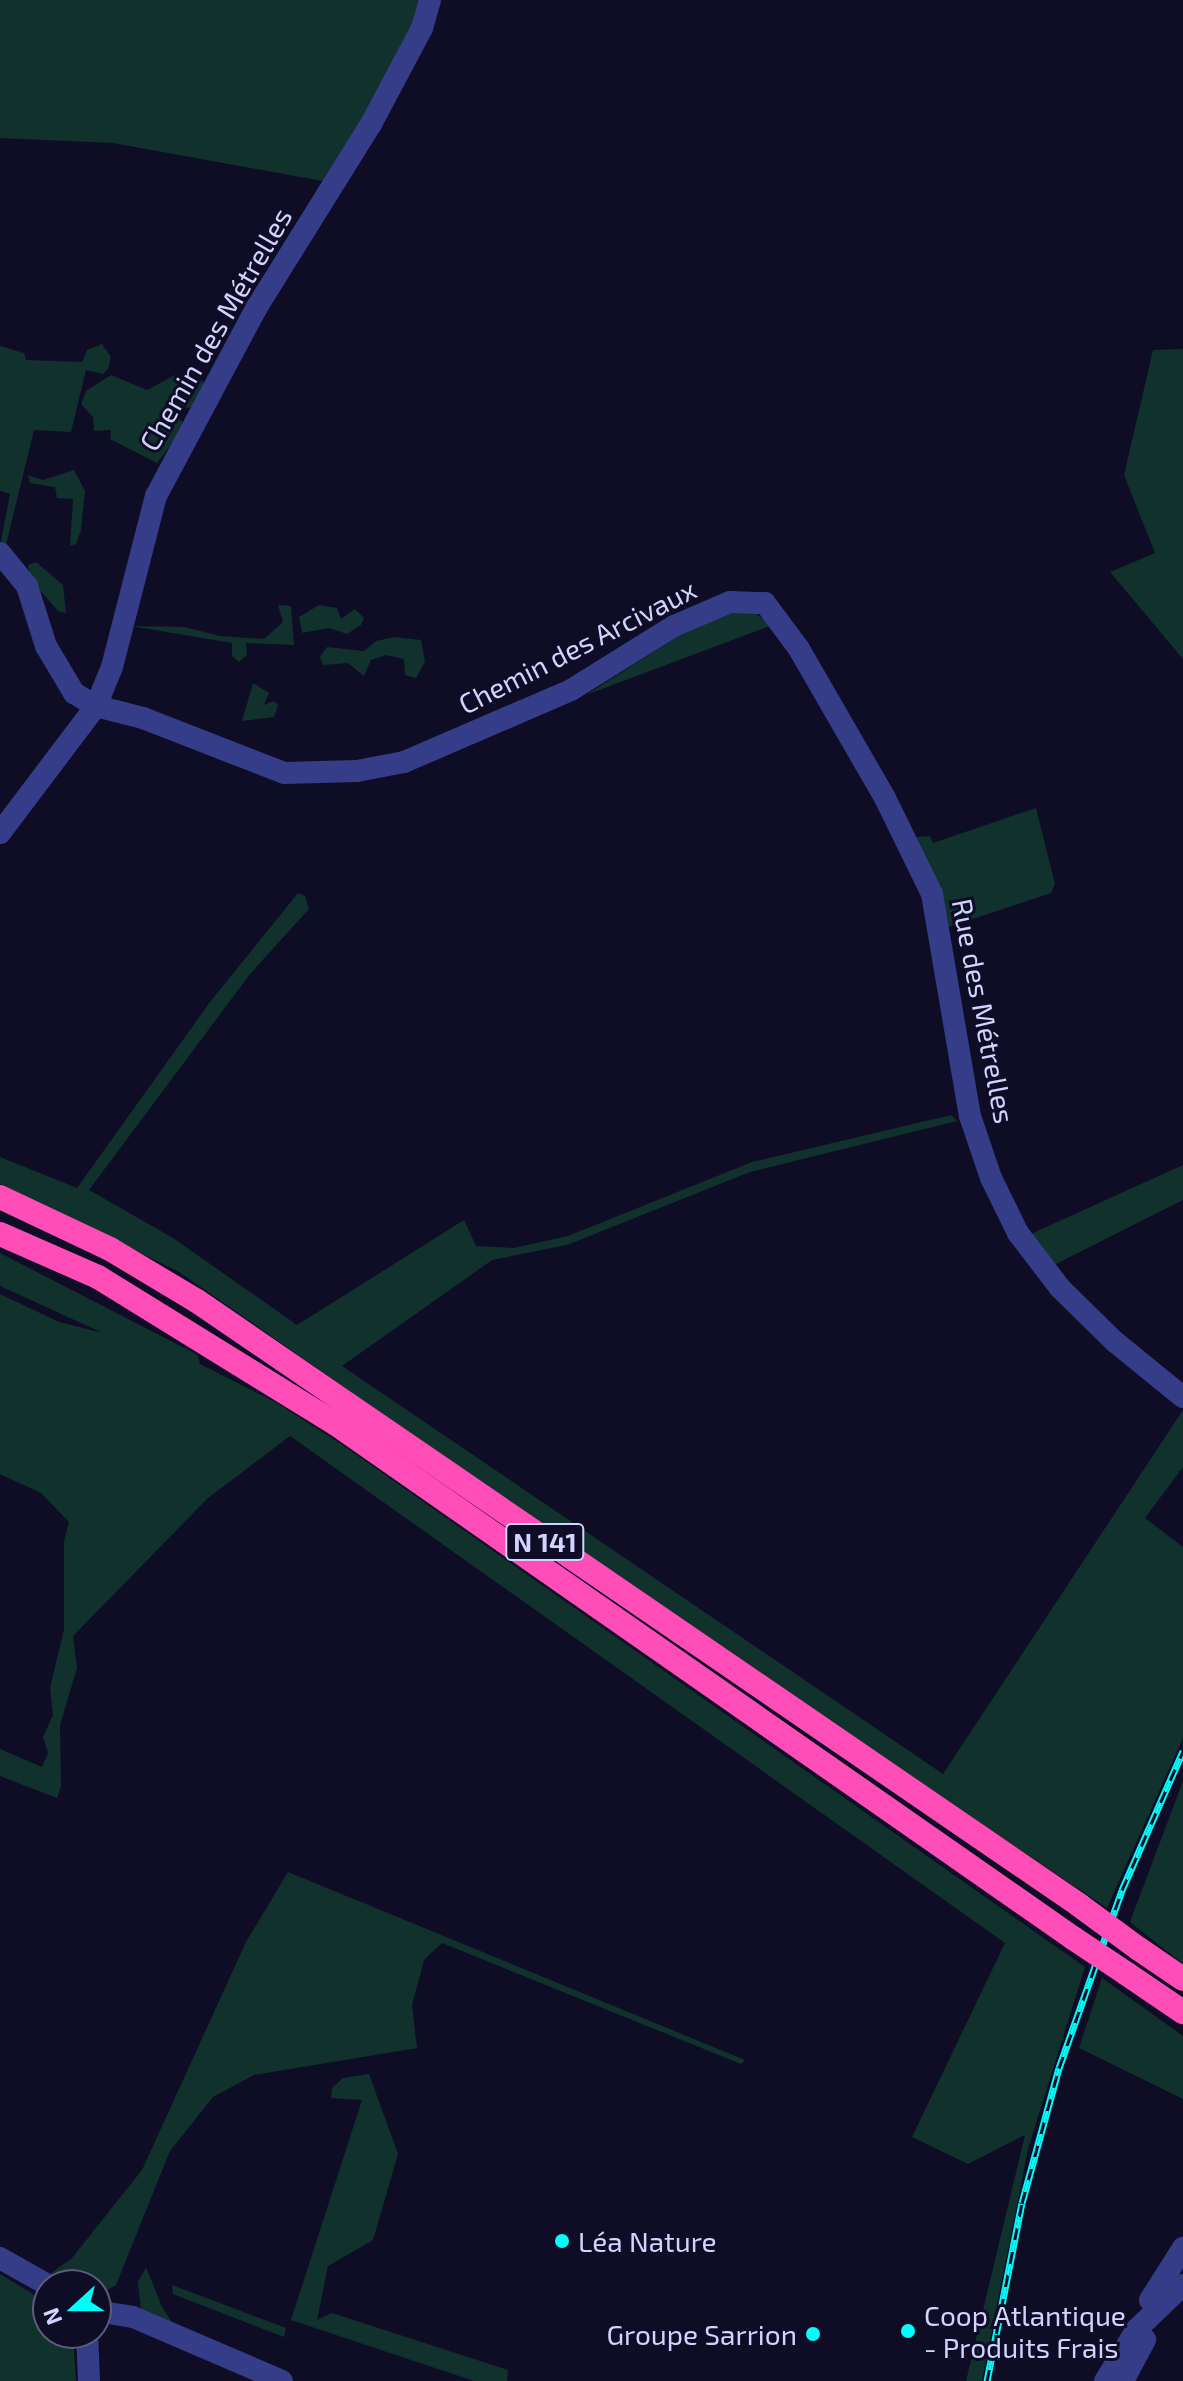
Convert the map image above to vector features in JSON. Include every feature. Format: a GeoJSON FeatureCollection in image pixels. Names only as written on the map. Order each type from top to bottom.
{"type":"FeatureCollection","features":[{"type":"Feature","properties":{"kind":"highway","name":"N 141"},"geometry":{"type":"LineString","coordinates":[[0,1197],[110,1249],[197,1301],[1183,1979]]}},
{"type":"Feature","properties":{"kind":"highway","name":"N 141"},"geometry":{"type":"LineString","coordinates":[[0,1234],[98,1277],[336,1424],[1183,2012]]}},
{"type":"Feature","properties":{"kind":"street","name":"Chemin des Métrelles"},"geometry":{"type":"LineString","coordinates":[[0,833],[96,706],[112,667],[156,496],[257,307],[371,124],[422,28],[430,0]]}},
{"type":"Feature","properties":{"kind":"street"},"geometry":{"type":"LineString","coordinates":[[0,553],[27,586],[46,646],[74,693],[96,706]]}},
{"type":"Feature","properties":{"kind":"street","name":"Chemin des Arcivaux"},"geometry":{"type":"LineString","coordinates":[[96,706],[143,718],[284,773],[357,771],[404,762],[571,690],[674,626],[730,602],[765,603]]}},
{"type":"Feature","properties":{"kind":"street","name":"Rue des Métrelles"},"geometry":{"type":"LineString","coordinates":[[765,603],[799,649],[885,798],[932,894],[970,1116],[991,1178],[1018,1233],[1060,1288],[1114,1341],[1183,1397]]}},
{"type":"Feature","properties":{"kind":"street"},"geometry":{"type":"LineString","coordinates":[[1150,2300],[1183,2248]]}},
{"type":"Feature","properties":{"kind":"street"},"geometry":{"type":"LineString","coordinates":[[0,2258],[32,2276]]}},
{"type":"Feature","properties":{"kind":"street"},"geometry":{"type":"LineString","coordinates":[[1105,2381],[1137,2329],[1183,2285]]}},
{"type":"Feature","properties":{"kind":"street"},"geometry":{"type":"LineString","coordinates":[[1123,2381],[1145,2341],[1183,2303]]}},
{"type":"Feature","properties":{"kind":"street"},"geometry":{"type":"LineString","coordinates":[[112,2314],[133,2317],[282,2381]]}},
{"type":"Feature","properties":{"kind":"street"},"geometry":{"type":"LineString","coordinates":[[88,2349],[89,2381]]}},
{"type":"Feature","properties":{"kind":"green space"},"geometry":{"type":"Polygon","coordinates":[[[0,0],[422,0],[407,43],[328,182],[113,143],[0,138],[0,0]]]}},
{"type":"Feature","properties":{"kind":"green space"},"geometry":{"type":"Polygon","coordinates":[[[102,344],[111,357],[108,369],[103,374],[86,370],[71,432],[34,430],[5,549],[0,547],[10,494],[0,491],[0,346],[24,353],[26,360],[82,362],[87,350],[102,344]]]}},
{"type":"Feature","properties":{"kind":"green space"},"geometry":{"type":"Polygon","coordinates":[[[1183,349],[1183,659],[1110,572],[1155,553],[1124,475],[1153,350],[1183,349]]]}},
{"type":"Feature","properties":{"kind":"green space"},"geometry":{"type":"Polygon","coordinates":[[[111,375],[147,390],[175,375],[202,380],[207,388],[196,407],[173,409],[185,426],[157,463],[110,439],[111,430],[94,431],[93,417],[81,404],[86,391],[111,375]]]}},
{"type":"Feature","properties":{"kind":"green space"},"geometry":{"type":"Polygon","coordinates":[[[74,470],[85,491],[81,530],[76,544],[70,546],[73,499],[57,498],[55,487],[30,483],[28,475],[43,480],[74,470]]]}},
{"type":"Feature","properties":{"kind":"green space"},"geometry":{"type":"Polygon","coordinates":[[[36,562],[63,585],[66,613],[58,611],[32,581],[28,565],[36,562]]]}},
{"type":"Feature","properties":{"kind":"green space"},"geometry":{"type":"Polygon","coordinates":[[[278,605],[291,606],[294,645],[246,643],[247,655],[239,662],[232,656],[232,643],[131,626],[185,627],[220,636],[264,639],[283,622],[278,605]]]}},
{"type":"Feature","properties":{"kind":"green space"},"geometry":{"type":"Polygon","coordinates":[[[319,605],[337,608],[341,619],[355,609],[364,618],[361,625],[347,634],[329,628],[302,633],[299,617],[319,605]]]}},
{"type":"Feature","properties":{"kind":"green space"},"geometry":{"type":"Polygon","coordinates":[[[750,610],[773,625],[586,695],[715,613],[750,610]]]}},
{"type":"Feature","properties":{"kind":"green space"},"geometry":{"type":"Polygon","coordinates":[[[394,637],[421,640],[425,662],[416,678],[405,675],[404,659],[386,655],[371,660],[364,676],[348,663],[323,665],[320,657],[327,647],[364,651],[376,641],[394,637]]]}},
{"type":"Feature","properties":{"kind":"green space"},"geometry":{"type":"Polygon","coordinates":[[[253,683],[269,693],[264,705],[274,701],[278,705],[274,717],[242,721],[253,683]]]}},
{"type":"Feature","properties":{"kind":"green space"},"geometry":{"type":"Polygon","coordinates":[[[1036,808],[1055,884],[1051,893],[940,930],[916,837],[930,836],[933,843],[1036,808]]]}},
{"type":"Feature","properties":{"kind":"green space"},"geometry":{"type":"Polygon","coordinates":[[[298,893],[305,896],[309,909],[250,974],[89,1190],[173,1238],[297,1325],[464,1220],[476,1246],[513,1248],[568,1236],[752,1162],[951,1115],[957,1121],[750,1172],[567,1245],[492,1260],[342,1366],[943,1774],[1183,1410],[1183,1467],[1145,1518],[1183,1547],[1183,1738],[1107,1908],[728,1654],[179,1272],[0,1184],[0,1157],[77,1188],[210,1002],[298,893]]]}},
{"type":"Feature","properties":{"kind":"green space"},"geometry":{"type":"Polygon","coordinates":[[[1183,1165],[1183,1200],[1046,1269],[1022,1238],[1183,1165]]]}},
{"type":"Feature","properties":{"kind":"green space"},"geometry":{"type":"Polygon","coordinates":[[[0,1253],[198,1355],[200,1364],[277,1403],[344,1446],[1085,1967],[1028,2149],[982,2381],[966,2381],[1025,2135],[968,2164],[912,2137],[1005,1943],[290,1436],[208,1498],[73,1636],[77,1668],[60,1725],[61,1786],[57,1798],[0,1776],[0,1749],[42,1767],[48,1753],[43,1737],[53,1715],[50,1688],[64,1629],[64,1541],[69,1522],[41,1493],[0,1474],[0,1294],[59,1322],[103,1333],[0,1286],[0,1253]]]}},
{"type":"Feature","properties":{"kind":"green space"},"geometry":{"type":"Polygon","coordinates":[[[1183,1781],[1183,1964],[1130,1922],[1183,1781]]]}},
{"type":"Feature","properties":{"kind":"green space"},"geometry":{"type":"Polygon","coordinates":[[[288,1872],[745,2060],[741,2064],[442,1943],[424,1960],[412,2005],[417,2048],[254,2075],[213,2097],[170,2151],[116,2285],[112,2287],[112,2269],[57,2269],[72,2258],[142,2170],[246,1942],[288,1872]]]}},
{"type":"Feature","properties":{"kind":"green space"},"geometry":{"type":"Polygon","coordinates":[[[1102,1978],[1183,2036],[1183,2099],[1079,2048],[1102,1978]]]}},
{"type":"Feature","properties":{"kind":"green space"},"geometry":{"type":"Polygon","coordinates":[[[369,2074],[398,2154],[373,2240],[328,2266],[317,2320],[332,2313],[508,2370],[507,2381],[474,2381],[291,2320],[362,2100],[331,2098],[332,2088],[343,2078],[369,2074]]]}},
{"type":"Feature","properties":{"kind":"green space"},"geometry":{"type":"Polygon","coordinates":[[[146,2267],[162,2307],[173,2324],[141,2311],[138,2282],[146,2267]]]}},
{"type":"Feature","properties":{"kind":"green space"},"geometry":{"type":"Polygon","coordinates":[[[0,2274],[32,2293],[32,2349],[74,2349],[76,2381],[0,2381],[0,2274]]]}},
{"type":"Feature","properties":{"kind":"green space"},"geometry":{"type":"Polygon","coordinates":[[[172,2285],[286,2328],[284,2337],[173,2294],[172,2285]]]}},
{"type":"Feature","properties":{"kind":"railway"},"geometry":{"type":"LineString","coordinates":[[987,2381],[1022,2203],[1059,2068],[1122,1890],[1183,1751]]}},
{"type":"Feature","properties":{"kind":"place","name":"Léa Nature"},"geometry":{"type":"Point","coordinates":[562,2241]}},
{"type":"Feature","properties":{"kind":"place","name":"Coop Atlantique - Produits Frais"},"geometry":{"type":"Point","coordinates":[908,2331]}},
{"type":"Feature","properties":{"kind":"place","name":"Groupe Sarrion"},"geometry":{"type":"Point","coordinates":[813,2334]}}]}
